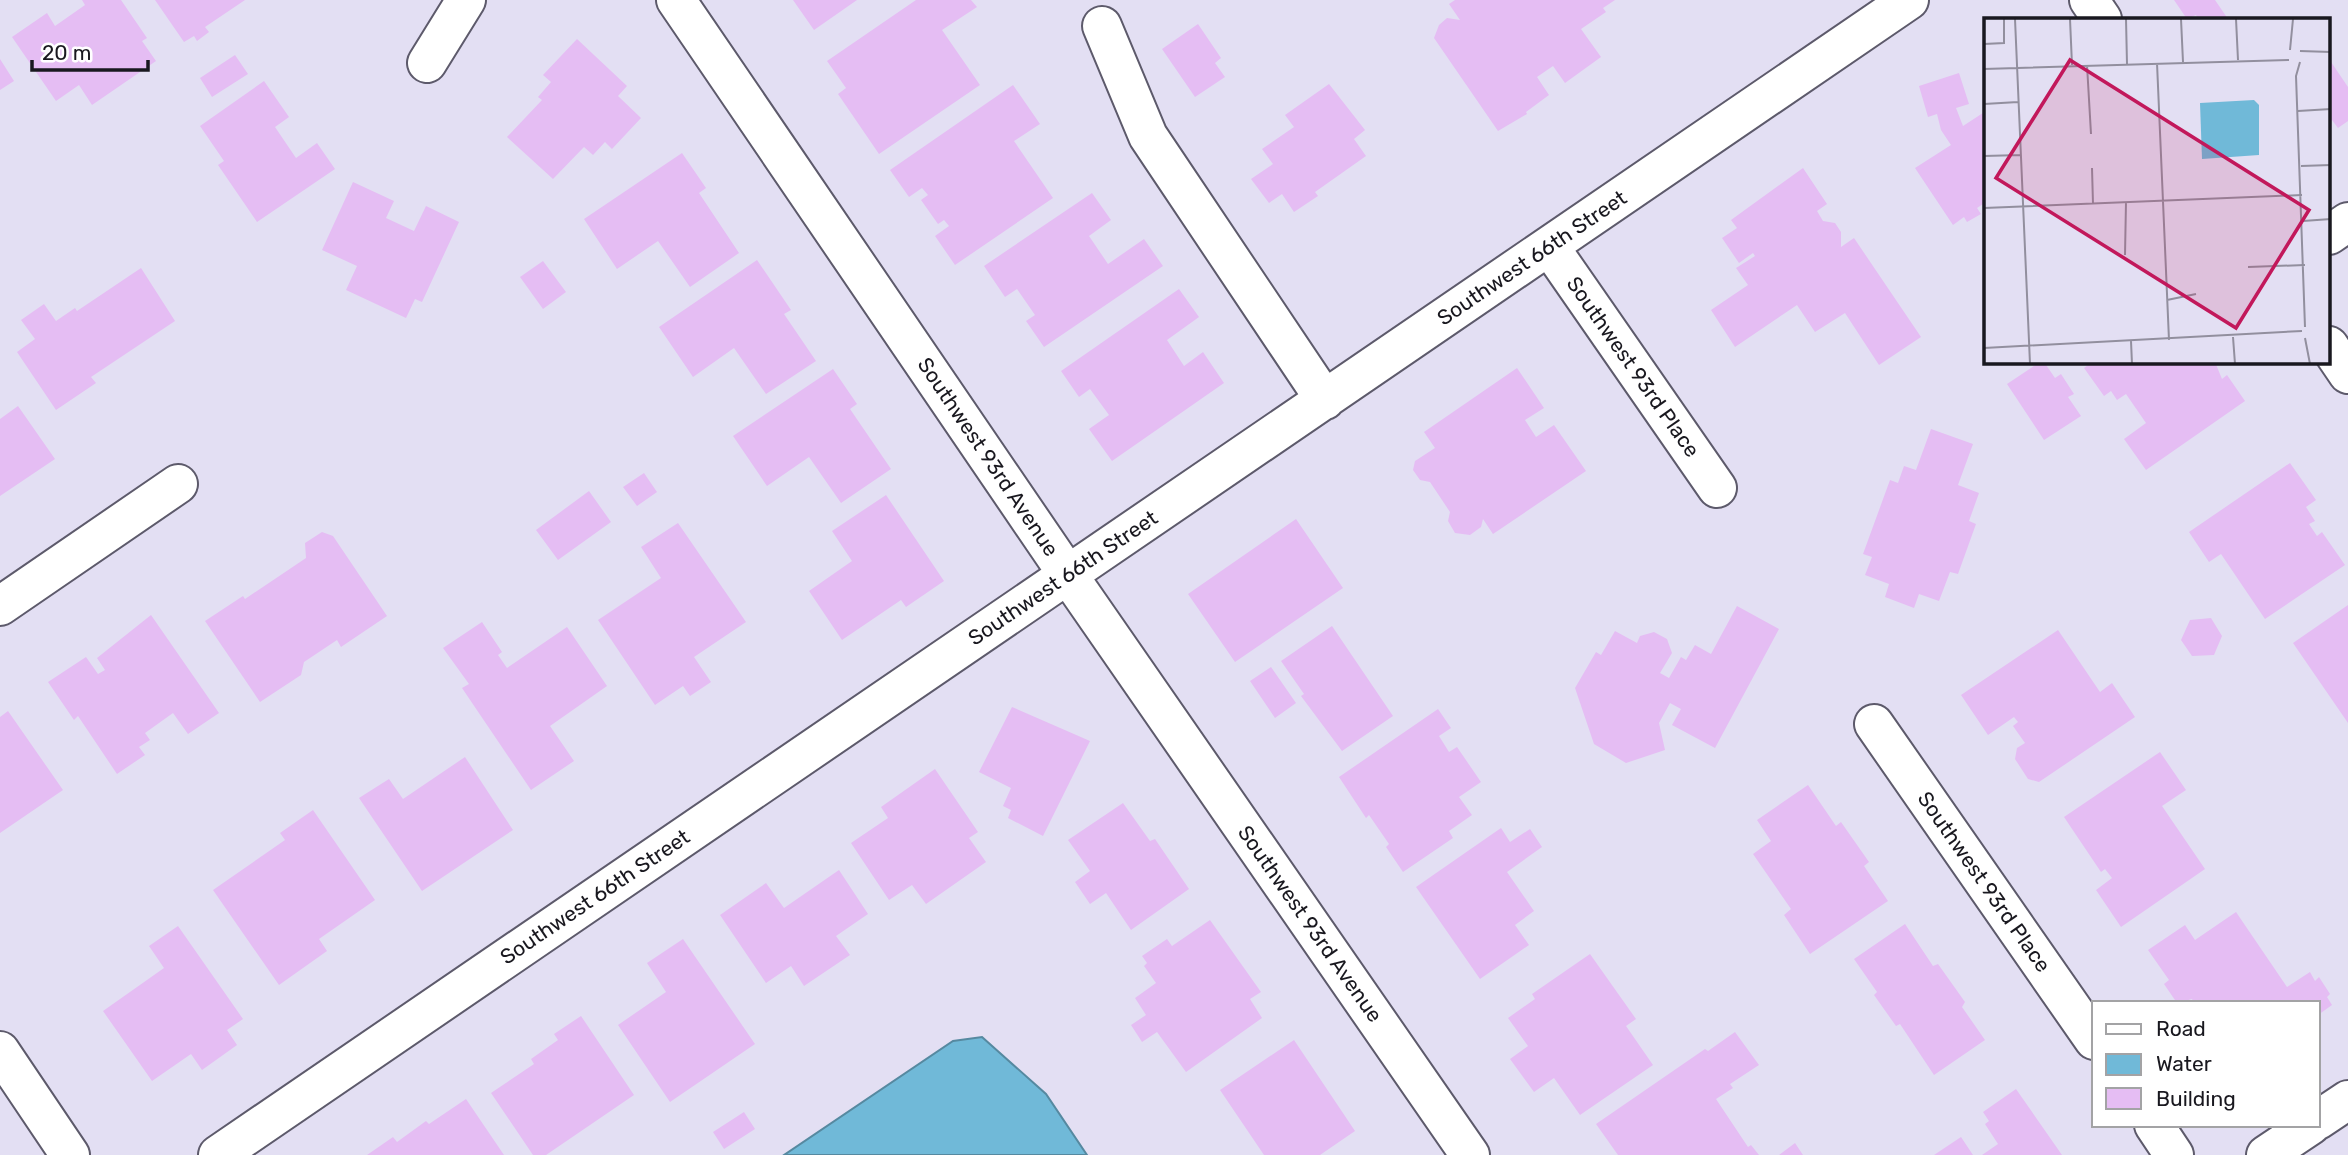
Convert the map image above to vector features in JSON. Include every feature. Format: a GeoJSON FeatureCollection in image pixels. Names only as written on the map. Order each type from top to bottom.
{"type":"FeatureCollection","features":[{"type":"Feature","properties":{"kind":"street"},"geometry":{"type":"LineString","coordinates":[[428,63],[466,0]]}},
{"type":"Feature","properties":{"kind":"street","name":"Southwest 93rd Avenue"},"geometry":{"type":"LineString","coordinates":[[676,0],[1068,575],[1470,1155]]}},
{"type":"Feature","properties":{"kind":"street","name":"Southwest 66th Street"},"geometry":{"type":"LineString","coordinates":[[218,1155],[1909,0]]}},
{"type":"Feature","properties":{"kind":"street"},"geometry":{"type":"LineString","coordinates":[[2089,0],[2101,18]]}},
{"type":"Feature","properties":{"kind":"street"},"geometry":{"type":"LineString","coordinates":[[1102,26],[1148,136],[1325,400]]}},
{"type":"Feature","properties":{"kind":"street"},"geometry":{"type":"LineString","coordinates":[[2330,234],[2348,222]]}},
{"type":"Feature","properties":{"kind":"street","name":"Southwest 93rd Place"},"geometry":{"type":"LineString","coordinates":[[1549,246],[1717,488]]}},
{"type":"Feature","properties":{"kind":"street"},"geometry":{"type":"LineString","coordinates":[[2330,347],[2348,374]]}},
{"type":"Feature","properties":{"kind":"street"},"geometry":{"type":"LineString","coordinates":[[0,606],[178,484]]}},
{"type":"Feature","properties":{"kind":"street","name":"Southwest 93rd Place"},"geometry":{"type":"LineString","coordinates":[[1874,724],[2092,1037]]}},
{"type":"Feature","properties":{"kind":"street"},"geometry":{"type":"LineString","coordinates":[[0,1051],[70,1155]]}},
{"type":"Feature","properties":{"kind":"street"},"geometry":{"type":"LineString","coordinates":[[2266,1155],[2316,1132],[2348,1100]]}},
{"type":"Feature","properties":{"kind":"street"},"geometry":{"type":"LineString","coordinates":[[2155,1127],[2174,1155]]}},
{"type":"Feature","properties":{"kind":"water"},"geometry":{"type":"Polygon","coordinates":[[[982,1037],[1046,1094],[1087,1155],[784,1155],[953,1041],[982,1037]]]}},
{"type":"Feature","properties":{"kind":"building"},"geometry":{"type":"Polygon","coordinates":[[[82,0],[121,0],[147,38],[142,41],[156,61],[92,105],[79,85],[56,101],[12,37],[47,13],[55,26],[85,5],[82,0]]]}},
{"type":"Feature","properties":{"kind":"building"},"geometry":{"type":"Polygon","coordinates":[[[155,0],[245,0],[205,27],[209,32],[197,41],[194,36],[184,42],[155,0]]]}},
{"type":"Feature","properties":{"kind":"building"},"geometry":{"type":"Polygon","coordinates":[[[793,0],[857,0],[814,30],[793,0]]]}},
{"type":"Feature","properties":{"kind":"building"},"geometry":{"type":"Polygon","coordinates":[[[916,0],[971,0],[977,7],[942,30],[980,85],[879,154],[838,94],[846,88],[827,61],[916,0]]]}},
{"type":"Feature","properties":{"kind":"building"},"geometry":{"type":"Polygon","coordinates":[[[1455,0],[1615,0],[1603,8],[1606,12],[1581,29],[1601,57],[1565,83],[1553,66],[1537,77],[1549,95],[1526,112],[1527,114],[1498,131],[1434,38],[1439,25],[1447,18],[1460,20],[1449,4],[1455,0]]]}},
{"type":"Feature","properties":{"kind":"building"},"geometry":{"type":"Polygon","coordinates":[[[2174,0],[2215,0],[2227,18],[2198,18],[2196,15],[2186,18],[2174,0]]]}},
{"type":"Feature","properties":{"kind":"building"},"geometry":{"type":"Polygon","coordinates":[[[1198,24],[1221,58],[1215,63],[1225,77],[1195,97],[1162,49],[1198,24]]]}},
{"type":"Feature","properties":{"kind":"building"},"geometry":{"type":"Polygon","coordinates":[[[577,39],[627,86],[618,96],[641,118],[612,149],[605,142],[593,155],[584,147],[553,179],[507,137],[542,100],[538,97],[551,82],[543,75],[577,39]]]}},
{"type":"Feature","properties":{"kind":"building"},"geometry":{"type":"Polygon","coordinates":[[[235,55],[248,74],[212,97],[200,78],[235,55]]]}},
{"type":"Feature","properties":{"kind":"building"},"geometry":{"type":"Polygon","coordinates":[[[0,59],[14,81],[0,90],[0,59]]]}},
{"type":"Feature","properties":{"kind":"building"},"geometry":{"type":"Polygon","coordinates":[[[2330,60],[2348,87],[2348,121],[2338,128],[2332,120],[2330,121],[2330,60]]]}},
{"type":"Feature","properties":{"kind":"building"},"geometry":{"type":"Polygon","coordinates":[[[1959,73],[1969,104],[1956,108],[1963,126],[1984,112],[1984,203],[1977,208],[1981,214],[1967,222],[1964,217],[1953,225],[1915,168],[1951,145],[1941,130],[1937,114],[1928,117],[1919,86],[1959,73]]]}},
{"type":"Feature","properties":{"kind":"building"},"geometry":{"type":"Polygon","coordinates":[[[264,81],[289,117],[275,127],[296,158],[317,143],[335,169],[257,222],[218,165],[224,161],[200,126],[264,81]]]}},
{"type":"Feature","properties":{"kind":"building"},"geometry":{"type":"Polygon","coordinates":[[[1329,84],[1365,130],[1354,139],[1366,156],[1315,192],[1318,196],[1294,212],[1282,194],[1269,203],[1251,179],[1273,164],[1262,149],[1294,127],[1285,115],[1329,84]]]}},
{"type":"Feature","properties":{"kind":"building"},"geometry":{"type":"Polygon","coordinates":[[[1013,85],[1040,124],[1014,141],[1053,198],[955,265],[935,236],[949,226],[944,220],[938,224],[921,200],[928,195],[922,188],[909,197],[890,170],[1013,85]]]}},
{"type":"Feature","properties":{"kind":"building"},"geometry":{"type":"Polygon","coordinates":[[[682,153],[706,188],[699,193],[739,253],[690,287],[658,241],[617,269],[584,219],[682,153]]]}},
{"type":"Feature","properties":{"kind":"building"},"geometry":{"type":"Polygon","coordinates":[[[1803,168],[1827,204],[1817,211],[1823,221],[1835,223],[1841,232],[1841,247],[1854,238],[1921,337],[1879,365],[1845,313],[1815,332],[1797,305],[1735,347],[1711,310],[1748,285],[1736,268],[1755,256],[1753,253],[1739,263],[1722,238],[1737,228],[1731,220],[1803,168]]]}},
{"type":"Feature","properties":{"kind":"building"},"geometry":{"type":"Polygon","coordinates":[[[353,182],[394,201],[386,218],[414,231],[426,206],[459,222],[422,302],[415,299],[406,318],[346,290],[357,266],[322,250],[353,182]]]}},
{"type":"Feature","properties":{"kind":"building"},"geometry":{"type":"Polygon","coordinates":[[[1092,193],[1111,220],[1089,236],[1108,264],[1144,239],[1163,266],[1044,347],[1026,321],[1035,315],[1017,289],[1005,297],[984,266],[1092,193]]]}},
{"type":"Feature","properties":{"kind":"building"},"geometry":{"type":"Polygon","coordinates":[[[757,260],[791,310],[784,314],[816,361],[766,394],[734,348],[693,377],[659,327],[757,260]]]}},
{"type":"Feature","properties":{"kind":"building"},"geometry":{"type":"Polygon","coordinates":[[[543,261],[566,292],[543,309],[520,277],[543,261]]]}},
{"type":"Feature","properties":{"kind":"building"},"geometry":{"type":"Polygon","coordinates":[[[141,268],[175,321],[91,377],[96,383],[56,410],[17,352],[35,339],[21,320],[44,304],[56,321],[75,308],[77,311],[141,268]]]}},
{"type":"Feature","properties":{"kind":"building"},"geometry":{"type":"Polygon","coordinates":[[[1179,289],[1199,317],[1167,340],[1184,366],[1203,352],[1224,383],[1112,461],[1089,429],[1109,415],[1090,389],[1079,397],[1061,371],[1179,289]]]}},
{"type":"Feature","properties":{"kind":"building"},"geometry":{"type":"Polygon","coordinates":[[[2037,364],[2045,364],[2055,378],[2061,374],[2074,394],[2068,397],[2081,416],[2044,440],[2007,384],[2037,364]]]}},
{"type":"Feature","properties":{"kind":"building"},"geometry":{"type":"Polygon","coordinates":[[[2089,364],[2216,364],[2222,379],[2227,375],[2245,401],[2146,470],[2124,439],[2146,423],[2126,394],[2117,400],[2111,391],[2104,396],[2084,368],[2089,364]]]}},
{"type":"Feature","properties":{"kind":"building"},"geometry":{"type":"Polygon","coordinates":[[[1517,368],[1544,408],[1525,420],[1536,437],[1554,425],[1586,471],[1493,534],[1483,519],[1481,527],[1470,535],[1455,533],[1448,521],[1450,512],[1430,482],[1420,480],[1413,470],[1415,461],[1435,448],[1424,432],[1517,368]]]}},
{"type":"Feature","properties":{"kind":"building"},"geometry":{"type":"Polygon","coordinates":[[[833,369],[857,404],[850,409],[891,469],[841,503],[809,457],[767,486],[733,436],[833,369]]]}},
{"type":"Feature","properties":{"kind":"building"},"geometry":{"type":"Polygon","coordinates":[[[18,406],[55,459],[0,496],[0,419],[18,406]]]}},
{"type":"Feature","properties":{"kind":"building"},"geometry":{"type":"Polygon","coordinates":[[[1931,429],[1973,444],[1958,485],[1979,493],[1969,521],[1976,524],[1958,574],[1950,572],[1939,601],[1919,594],[1914,608],[1885,597],[1889,584],[1865,575],[1872,557],[1863,554],[1890,480],[1898,483],[1904,466],[1916,470],[1931,429]]]}},
{"type":"Feature","properties":{"kind":"building"},"geometry":{"type":"Polygon","coordinates":[[[2290,463],[2316,500],[2306,507],[2315,521],[2309,524],[2317,536],[2322,532],[2345,565],[2265,619],[2221,554],[2209,562],[2189,532],[2290,463]]]}},
{"type":"Feature","properties":{"kind":"building"},"geometry":{"type":"Polygon","coordinates":[[[644,473],[657,492],[637,506],[623,487],[644,473]]]}},
{"type":"Feature","properties":{"kind":"building"},"geometry":{"type":"Polygon","coordinates":[[[589,491],[611,522],[558,560],[536,530],[589,491]]]}},
{"type":"Feature","properties":{"kind":"building"},"geometry":{"type":"Polygon","coordinates":[[[886,495],[944,581],[906,607],[901,600],[842,640],[809,591],[852,561],[832,531],[886,495]]]}},
{"type":"Feature","properties":{"kind":"building"},"geometry":{"type":"Polygon","coordinates":[[[1296,519],[1343,588],[1235,662],[1188,594],[1296,519]]]}},
{"type":"Feature","properties":{"kind":"building"},"geometry":{"type":"Polygon","coordinates":[[[678,523],[746,622],[694,657],[711,682],[690,696],[683,686],[655,705],[598,620],[661,578],[641,547],[678,523]]]}},
{"type":"Feature","properties":{"kind":"building"},"geometry":{"type":"Polygon","coordinates":[[[322,532],[333,536],[387,616],[341,647],[337,640],[304,662],[301,675],[260,702],[205,621],[243,596],[245,599],[306,558],[305,543],[322,532]]]}},
{"type":"Feature","properties":{"kind":"building"},"geometry":{"type":"Polygon","coordinates":[[[2348,605],[2348,723],[2293,643],[2348,605]]]}},
{"type":"Feature","properties":{"kind":"building"},"geometry":{"type":"Polygon","coordinates":[[[1737,606],[1779,629],[1715,748],[1672,725],[1681,709],[1670,703],[1659,723],[1665,750],[1626,763],[1594,744],[1575,688],[1596,652],[1601,655],[1615,631],[1637,643],[1640,636],[1654,632],[1667,639],[1672,653],[1660,673],[1669,678],[1681,657],[1686,660],[1695,645],[1711,654],[1737,606]]]}},
{"type":"Feature","properties":{"kind":"building"},"geometry":{"type":"Polygon","coordinates":[[[151,615],[219,713],[188,734],[173,713],[145,733],[150,740],[139,747],[145,755],[117,774],[78,716],[74,720],[48,682],[86,657],[98,674],[105,670],[97,658],[151,615]]]}},
{"type":"Feature","properties":{"kind":"building"},"geometry":{"type":"Polygon","coordinates":[[[2211,618],[2222,636],[2214,655],[2192,656],[2181,640],[2190,620],[2211,618]]]}},
{"type":"Feature","properties":{"kind":"building"},"geometry":{"type":"Polygon","coordinates":[[[482,622],[502,652],[498,655],[507,668],[567,627],[607,686],[550,726],[574,761],[531,790],[462,688],[469,684],[443,648],[482,622]]]}},
{"type":"Feature","properties":{"kind":"building"},"geometry":{"type":"Polygon","coordinates":[[[1332,626],[1393,716],[1342,751],[1301,696],[1304,694],[1281,661],[1332,626]]]}},
{"type":"Feature","properties":{"kind":"building"},"geometry":{"type":"Polygon","coordinates":[[[2058,630],[2100,692],[2112,683],[2135,717],[2039,782],[2028,779],[2015,759],[2017,748],[2025,743],[2013,726],[2018,722],[2014,717],[1988,735],[1961,695],[2058,630]]]}},
{"type":"Feature","properties":{"kind":"building"},"geometry":{"type":"Polygon","coordinates":[[[1271,667],[1296,703],[1275,718],[1250,681],[1271,667]]]}},
{"type":"Feature","properties":{"kind":"building"},"geometry":{"type":"Polygon","coordinates":[[[1012,707],[1090,741],[1043,836],[1008,818],[1011,810],[1003,806],[1011,788],[979,772],[1012,707]]]}},
{"type":"Feature","properties":{"kind":"building"},"geometry":{"type":"Polygon","coordinates":[[[1438,709],[1451,728],[1439,736],[1449,752],[1457,747],[1481,782],[1459,797],[1472,815],[1449,831],[1453,838],[1403,872],[1386,847],[1389,844],[1369,815],[1366,818],[1339,777],[1438,709]]]}},
{"type":"Feature","properties":{"kind":"building"},"geometry":{"type":"Polygon","coordinates":[[[8,711],[63,790],[0,833],[0,717],[8,711]]]}},
{"type":"Feature","properties":{"kind":"building"},"geometry":{"type":"Polygon","coordinates":[[[2160,752],[2186,790],[2162,806],[2205,869],[2121,927],[2096,890],[2112,878],[2105,869],[2101,872],[2064,817],[2160,752]]]}},
{"type":"Feature","properties":{"kind":"building"},"geometry":{"type":"Polygon","coordinates":[[[465,757],[513,830],[422,891],[359,798],[389,779],[403,799],[465,757]]]}},
{"type":"Feature","properties":{"kind":"building"},"geometry":{"type":"Polygon","coordinates":[[[935,769],[978,832],[969,838],[986,862],[926,904],[912,885],[889,900],[851,843],[888,818],[881,807],[935,769]]]}},
{"type":"Feature","properties":{"kind":"building"},"geometry":{"type":"Polygon","coordinates":[[[1808,785],[1836,826],[1841,822],[1869,862],[1864,866],[1888,901],[1810,954],[1784,915],[1791,909],[1753,854],[1771,841],[1757,820],[1808,785]]]}},
{"type":"Feature","properties":{"kind":"building"},"geometry":{"type":"Polygon","coordinates":[[[1123,803],[1150,841],[1155,839],[1189,889],[1131,930],[1106,893],[1090,904],[1075,882],[1090,871],[1068,840],[1123,803]]]}},
{"type":"Feature","properties":{"kind":"building"},"geometry":{"type":"Polygon","coordinates":[[[313,810],[375,900],[319,939],[327,951],[279,985],[213,890],[285,840],[280,833],[313,810]]]}},
{"type":"Feature","properties":{"kind":"building"},"geometry":{"type":"Polygon","coordinates":[[[1501,828],[1510,842],[1530,829],[1542,847],[1507,872],[1534,911],[1515,925],[1529,945],[1480,979],[1416,887],[1501,828]]]}},
{"type":"Feature","properties":{"kind":"building"},"geometry":{"type":"Polygon","coordinates":[[[839,870],[868,914],[836,936],[850,955],[804,986],[791,966],[766,983],[720,915],[766,883],[784,908],[839,870]]]}},
{"type":"Feature","properties":{"kind":"building"},"geometry":{"type":"Polygon","coordinates":[[[2236,912],[2287,987],[2310,972],[2315,981],[2319,977],[2330,994],[2327,997],[2332,1005],[2320,1014],[2320,1001],[2176,1001],[2164,984],[2169,980],[2148,950],[2185,925],[2195,940],[2236,912]]]}},
{"type":"Feature","properties":{"kind":"building"},"geometry":{"type":"Polygon","coordinates":[[[1210,920],[1261,992],[1250,999],[1262,1018],[1186,1072],[1157,1032],[1142,1042],[1131,1025],[1146,1015],[1135,998],[1156,983],[1144,966],[1147,963],[1142,956],[1167,939],[1172,946],[1210,920]]]}},
{"type":"Feature","properties":{"kind":"building"},"geometry":{"type":"Polygon","coordinates":[[[1905,924],[1933,966],[1938,964],[1965,1002],[1962,1007],[1985,1040],[1934,1075],[1900,1024],[1896,1026],[1874,995],[1877,992],[1854,959],[1905,924]]]}},
{"type":"Feature","properties":{"kind":"building"},"geometry":{"type":"Polygon","coordinates":[[[178,926],[243,1019],[227,1030],[237,1045],[202,1070],[191,1054],[152,1081],[103,1011],[164,968],[149,946],[178,926]]]}},
{"type":"Feature","properties":{"kind":"building"},"geometry":{"type":"Polygon","coordinates":[[[683,939],[755,1044],[670,1102],[618,1025],[666,992],[647,963],[683,939]]]}},
{"type":"Feature","properties":{"kind":"building"},"geometry":{"type":"Polygon","coordinates":[[[1590,954],[1636,1019],[1626,1026],[1653,1065],[1580,1115],[1554,1078],[1534,1092],[1510,1059],[1528,1046],[1508,1018],[1535,999],[1532,994],[1590,954]]]}},
{"type":"Feature","properties":{"kind":"building"},"geometry":{"type":"Polygon","coordinates":[[[581,1016],[634,1095],[546,1155],[533,1155],[491,1093],[534,1064],[531,1059],[558,1040],[554,1034],[581,1016]]]}},
{"type":"Feature","properties":{"kind":"building"},"geometry":{"type":"Polygon","coordinates":[[[1735,1032],[1759,1065],[1730,1084],[1733,1088],[1716,1099],[1748,1147],[1751,1145],[1759,1155],[1618,1155],[1596,1124],[1705,1049],[1708,1051],[1735,1032]]]}},
{"type":"Feature","properties":{"kind":"building"},"geometry":{"type":"Polygon","coordinates":[[[1294,1040],[1355,1131],[1320,1155],[1264,1155],[1220,1090],[1294,1040]]]}},
{"type":"Feature","properties":{"kind":"building"},"geometry":{"type":"Polygon","coordinates":[[[2016,1089],[2062,1155],[1982,1155],[1998,1144],[1985,1124],[1989,1121],[1983,1112],[2016,1089]]]}},
{"type":"Feature","properties":{"kind":"building"},"geometry":{"type":"Polygon","coordinates":[[[466,1099],[504,1155],[367,1155],[393,1137],[397,1142],[426,1121],[429,1124],[466,1099]]]}},
{"type":"Feature","properties":{"kind":"building"},"geometry":{"type":"Polygon","coordinates":[[[744,1112],[755,1129],[724,1149],[713,1132],[744,1112]]]}},
{"type":"Feature","properties":{"kind":"building"},"geometry":{"type":"Polygon","coordinates":[[[1961,1137],[1973,1155],[1934,1155],[1961,1137]]]}},
{"type":"Feature","properties":{"kind":"building"},"geometry":{"type":"Polygon","coordinates":[[[1795,1143],[1803,1155],[1779,1155],[1795,1143]]]}}]}
